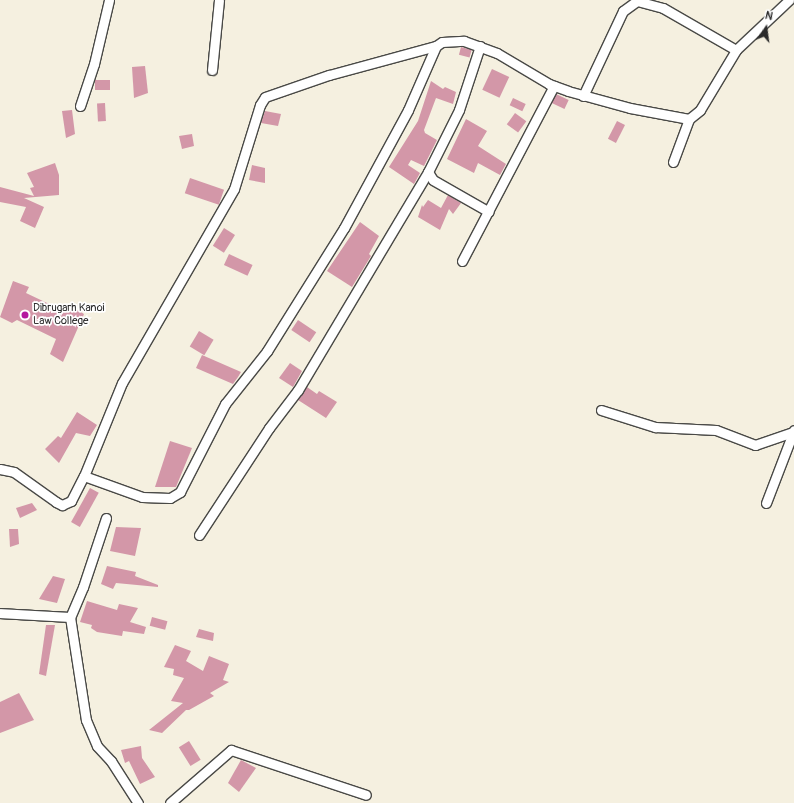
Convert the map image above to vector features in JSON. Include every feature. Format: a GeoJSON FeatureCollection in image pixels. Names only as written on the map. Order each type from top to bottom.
{"type":"FeatureCollection","features":[{"type":"Feature","properties":{"kind":"street"},"geometry":{"type":"LineString","coordinates":[[80,106],[94,64],[108,0]]}},
{"type":"Feature","properties":{"kind":"street"},"geometry":{"type":"LineString","coordinates":[[212,70],[219,0]]}},
{"type":"Feature","properties":{"kind":"street"},"geometry":{"type":"LineString","coordinates":[[672,162],[689,119],[700,110],[736,50],[789,0]]}},
{"type":"Feature","properties":{"kind":"street"},"geometry":{"type":"LineString","coordinates":[[583,96],[623,11],[637,1],[663,8],[736,50]]}},
{"type":"Feature","properties":{"kind":"street"},"geometry":{"type":"LineString","coordinates":[[0,469],[14,472],[62,504],[71,501],[84,476],[122,383],[234,189],[262,100],[273,93],[329,75],[453,40],[464,41],[480,46],[554,86],[583,96],[689,119]]}},
{"type":"Feature","properties":{"kind":"street"},"geometry":{"type":"LineString","coordinates":[[84,476],[142,497],[170,498],[180,492],[225,404],[267,351],[347,222],[408,110],[436,46]]}},
{"type":"Feature","properties":{"kind":"street"},"geometry":{"type":"LineString","coordinates":[[200,534],[269,428],[298,390],[428,172],[459,110],[480,46]]}},
{"type":"Feature","properties":{"kind":"street"},"geometry":{"type":"LineString","coordinates":[[462,261],[554,86]]}},
{"type":"Feature","properties":{"kind":"street"},"geometry":{"type":"LineString","coordinates":[[428,172],[433,180],[489,212]]}},
{"type":"Feature","properties":{"kind":"street"},"geometry":{"type":"LineString","coordinates":[[601,410],[655,427],[716,430],[755,446],[793,431]]}},
{"type":"Feature","properties":{"kind":"street"},"geometry":{"type":"LineString","coordinates":[[766,503],[793,431]]}},
{"type":"Feature","properties":{"kind":"street"},"geometry":{"type":"LineString","coordinates":[[106,518],[89,573],[70,617],[86,720],[97,746],[111,761],[138,803]]}},
{"type":"Feature","properties":{"kind":"street"},"geometry":{"type":"LineString","coordinates":[[0,613],[70,617]]}},
{"type":"Feature","properties":{"kind":"street"},"geometry":{"type":"LineString","coordinates":[[170,803],[231,750],[366,795]]}},
{"type":"Feature","properties":{"kind":"building"},"geometry":{"type":"Polygon","coordinates":[[[461,47],[472,50],[470,58],[459,55],[461,47]]]}},
{"type":"Feature","properties":{"kind":"building"},"geometry":{"type":"Polygon","coordinates":[[[145,66],[148,93],[134,98],[132,67],[145,66]]]}},
{"type":"Feature","properties":{"kind":"building"},"geometry":{"type":"Polygon","coordinates":[[[492,69],[509,77],[499,98],[482,90],[492,69]]]}},
{"type":"Feature","properties":{"kind":"building"},"geometry":{"type":"Polygon","coordinates":[[[95,80],[110,80],[110,90],[95,90],[95,80]]]}},
{"type":"Feature","properties":{"kind":"building"},"geometry":{"type":"Polygon","coordinates":[[[431,81],[443,89],[445,87],[456,92],[453,104],[436,98],[424,130],[425,133],[437,140],[424,166],[411,160],[408,165],[420,173],[414,184],[389,167],[418,121],[431,81]]]}},
{"type":"Feature","properties":{"kind":"building"},"geometry":{"type":"Polygon","coordinates":[[[556,94],[569,100],[564,109],[552,103],[556,94]]]}},
{"type":"Feature","properties":{"kind":"building"},"geometry":{"type":"Polygon","coordinates":[[[513,98],[526,104],[522,111],[510,105],[513,98]]]}},
{"type":"Feature","properties":{"kind":"building"},"geometry":{"type":"Polygon","coordinates":[[[97,103],[105,103],[106,121],[98,121],[97,103]]]}},
{"type":"Feature","properties":{"kind":"building"},"geometry":{"type":"Polygon","coordinates":[[[72,110],[75,134],[66,138],[62,111],[72,110]]]}},
{"type":"Feature","properties":{"kind":"building"},"geometry":{"type":"Polygon","coordinates":[[[265,111],[281,114],[278,126],[261,123],[265,111]]]}},
{"type":"Feature","properties":{"kind":"building"},"geometry":{"type":"Polygon","coordinates":[[[515,113],[526,121],[518,133],[507,124],[515,113]]]}},
{"type":"Feature","properties":{"kind":"building"},"geometry":{"type":"Polygon","coordinates":[[[466,119],[487,131],[478,146],[506,164],[500,175],[478,163],[474,173],[447,159],[466,119]]]}},
{"type":"Feature","properties":{"kind":"building"},"geometry":{"type":"Polygon","coordinates":[[[617,121],[625,125],[616,143],[608,139],[617,121]]]}},
{"type":"Feature","properties":{"kind":"building"},"geometry":{"type":"Polygon","coordinates":[[[192,134],[194,146],[182,149],[179,136],[192,134]]]}},
{"type":"Feature","properties":{"kind":"building"},"geometry":{"type":"Polygon","coordinates":[[[55,163],[59,175],[59,195],[24,198],[44,207],[35,228],[20,221],[26,207],[0,202],[0,187],[34,196],[30,188],[34,187],[27,173],[55,163]]]}},
{"type":"Feature","properties":{"kind":"building"},"geometry":{"type":"Polygon","coordinates":[[[252,165],[265,168],[265,183],[249,180],[252,165]]]}},
{"type":"Feature","properties":{"kind":"building"},"geometry":{"type":"Polygon","coordinates":[[[190,178],[224,190],[219,205],[185,193],[190,178]]]}},
{"type":"Feature","properties":{"kind":"building"},"geometry":{"type":"Polygon","coordinates":[[[448,195],[461,203],[453,214],[449,209],[440,230],[418,217],[422,205],[423,207],[428,200],[441,208],[448,195]]]}},
{"type":"Feature","properties":{"kind":"building"},"geometry":{"type":"Polygon","coordinates":[[[360,222],[379,236],[369,254],[371,256],[352,287],[327,271],[360,222]]]}},
{"type":"Feature","properties":{"kind":"building"},"geometry":{"type":"Polygon","coordinates":[[[224,228],[235,235],[224,253],[213,246],[224,228]]]}},
{"type":"Feature","properties":{"kind":"building"},"geometry":{"type":"Polygon","coordinates":[[[229,254],[253,265],[247,276],[224,265],[229,254]]]}},
{"type":"Feature","properties":{"kind":"building"},"geometry":{"type":"Polygon","coordinates":[[[13,281],[29,287],[26,293],[66,312],[69,305],[84,314],[63,362],[50,354],[56,339],[17,320],[12,323],[0,317],[13,281]]]}},
{"type":"Feature","properties":{"kind":"building"},"geometry":{"type":"Polygon","coordinates":[[[298,320],[316,332],[310,342],[291,330],[298,320]]]}},
{"type":"Feature","properties":{"kind":"building"},"geometry":{"type":"Polygon","coordinates":[[[199,331],[214,340],[204,355],[190,346],[199,331]]]}},
{"type":"Feature","properties":{"kind":"building"},"geometry":{"type":"Polygon","coordinates":[[[202,355],[241,372],[233,384],[196,368],[202,355]]]}},
{"type":"Feature","properties":{"kind":"building"},"geometry":{"type":"Polygon","coordinates":[[[290,363],[302,371],[293,387],[279,378],[290,363]]]}},
{"type":"Feature","properties":{"kind":"building"},"geometry":{"type":"Polygon","coordinates":[[[307,387],[317,394],[319,391],[337,402],[326,418],[298,400],[307,387]]]}},
{"type":"Feature","properties":{"kind":"building"},"geometry":{"type":"Polygon","coordinates":[[[77,412],[97,425],[90,436],[76,433],[59,463],[45,449],[58,436],[61,438],[77,412]]]}},
{"type":"Feature","properties":{"kind":"building"},"geometry":{"type":"Polygon","coordinates":[[[170,441],[192,448],[176,487],[155,487],[170,441]]]}},
{"type":"Feature","properties":{"kind":"building"},"geometry":{"type":"Polygon","coordinates":[[[90,488],[99,493],[80,527],[71,522],[90,488]]]}},
{"type":"Feature","properties":{"kind":"building"},"geometry":{"type":"Polygon","coordinates":[[[32,503],[37,510],[20,518],[16,508],[32,503]]]}},
{"type":"Feature","properties":{"kind":"building"},"geometry":{"type":"Polygon","coordinates":[[[116,527],[141,528],[135,556],[110,551],[116,527]]]}},
{"type":"Feature","properties":{"kind":"building"},"geometry":{"type":"Polygon","coordinates":[[[9,529],[18,529],[19,544],[10,547],[9,529]]]}},
{"type":"Feature","properties":{"kind":"building"},"geometry":{"type":"Polygon","coordinates":[[[107,566],[136,572],[135,576],[158,585],[158,587],[116,583],[113,589],[101,584],[107,566]]]}},
{"type":"Feature","properties":{"kind":"building"},"geometry":{"type":"Polygon","coordinates":[[[53,576],[65,579],[57,603],[39,599],[53,576]]]}},
{"type":"Feature","properties":{"kind":"building"},"geometry":{"type":"Polygon","coordinates":[[[87,601],[117,610],[119,604],[138,608],[130,622],[146,627],[144,634],[123,631],[122,636],[97,632],[91,628],[92,625],[80,622],[87,601]]]}},
{"type":"Feature","properties":{"kind":"building"},"geometry":{"type":"Polygon","coordinates":[[[152,617],[167,621],[165,630],[150,626],[152,617]]]}},
{"type":"Feature","properties":{"kind":"building"},"geometry":{"type":"Polygon","coordinates":[[[46,625],[55,625],[46,676],[39,674],[46,625]]]}},
{"type":"Feature","properties":{"kind":"building"},"geometry":{"type":"Polygon","coordinates":[[[199,629],[214,633],[213,641],[196,637],[199,629]]]}},
{"type":"Feature","properties":{"kind":"building"},"geometry":{"type":"Polygon","coordinates":[[[175,645],[191,651],[186,661],[203,671],[209,656],[229,664],[223,680],[229,682],[210,693],[214,696],[189,710],[186,710],[162,733],[149,730],[183,703],[171,701],[184,678],[173,675],[174,669],[164,667],[175,645]]]}},
{"type":"Feature","properties":{"kind":"building"},"geometry":{"type":"Polygon","coordinates":[[[19,693],[34,720],[0,733],[0,702],[19,693]]]}},
{"type":"Feature","properties":{"kind":"building"},"geometry":{"type":"Polygon","coordinates":[[[189,741],[201,760],[190,766],[179,747],[189,741]]]}},
{"type":"Feature","properties":{"kind":"building"},"geometry":{"type":"Polygon","coordinates":[[[141,746],[142,758],[155,777],[140,784],[129,761],[125,763],[121,750],[141,746]]]}},
{"type":"Feature","properties":{"kind":"building"},"geometry":{"type":"Polygon","coordinates":[[[241,760],[256,768],[239,792],[228,783],[241,760]]]}},
{"type":"Feature","properties":{"kind":"place","name":"Dibrugarh Kanoi Law College"},"geometry":{"type":"Point","coordinates":[25,315]}}]}
